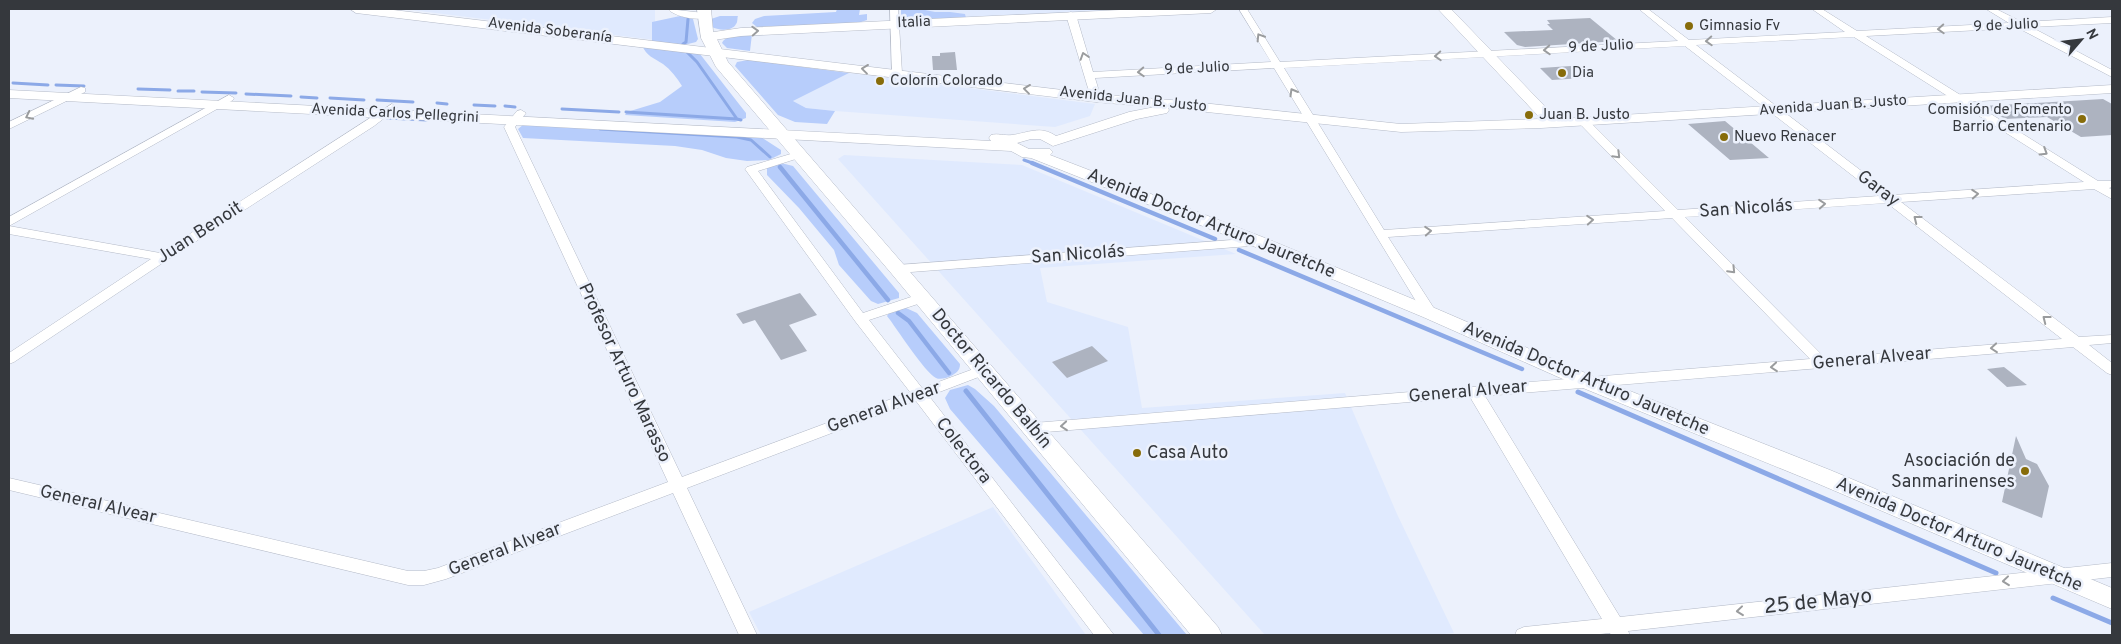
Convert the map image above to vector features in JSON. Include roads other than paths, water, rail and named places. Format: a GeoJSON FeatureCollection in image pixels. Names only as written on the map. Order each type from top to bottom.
{"type":"FeatureCollection","features":[{"type":"Feature","properties":{"kind":"main road","name":"Avenida Soberanía"},"geometry":{"type":"LineString","coordinates":[[356,9],[714,51]]}},
{"type":"Feature","properties":{"kind":"main road","name":"Italia"},"geometry":{"type":"LineString","coordinates":[[706,37],[741,32],[1211,9]]}},
{"type":"Feature","properties":{"kind":"main road"},"geometry":{"type":"LineString","coordinates":[[1444,9],[1553,123]]}},
{"type":"Feature","properties":{"kind":"main road"},"geometry":{"type":"LineString","coordinates":[[704,12],[706,37]]}},
{"type":"Feature","properties":{"kind":"main road","name":"Doctor Ricardo Balbín"},"geometry":{"type":"LineString","coordinates":[[706,37],[721,64],[776,130],[898,269],[1208,635]]}},
{"type":"Feature","properties":{"kind":"main road","name":"Avenida Juan B. Justo"},"geometry":{"type":"LineString","coordinates":[[714,51],[1096,98],[1162,103],[1402,132],[1505,128],[1583,121],[2112,89]]}},
{"type":"Feature","properties":{"kind":"main road","name":"Avenida Carlos Pellegrini"},"geometry":{"type":"LineString","coordinates":[[9,86],[75,94]]}},
{"type":"Feature","properties":{"kind":"main road","name":"Avenida Carlos Pellegrini"},"geometry":{"type":"LineString","coordinates":[[9,94],[75,94],[776,130]]}},
{"type":"Feature","properties":{"kind":"main road"},"geometry":{"type":"LineString","coordinates":[[1051,148],[1125,110],[1162,103]]}},
{"type":"Feature","properties":{"kind":"main road"},"geometry":{"type":"LineString","coordinates":[[1051,148],[1148,112],[1186,110]]}},
{"type":"Feature","properties":{"kind":"main road","name":"Avenida Juan B. Justo"},"geometry":{"type":"LineString","coordinates":[[1186,110],[1310,121]]}},
{"type":"Feature","properties":{"kind":"main road","name":"Avenida Doctor Arturo Jauretche"},"geometry":{"type":"LineString","coordinates":[[776,130],[1014,143],[1033,134],[1051,148],[1258,242],[1430,313],[1590,383],[1822,476],[2112,599]]}},
{"type":"Feature","properties":{"kind":"main road","name":"Avenida Doctor Arturo Jauretche"},"geometry":{"type":"LineString","coordinates":[[1014,143],[1021,152],[1034,154],[1051,148]]}},
{"type":"Feature","properties":{"kind":"street"},"geometry":{"type":"LineString","coordinates":[[672,9],[677,13],[704,12]]}},
{"type":"Feature","properties":{"kind":"street"},"geometry":{"type":"LineString","coordinates":[[894,9],[897,73]]}},
{"type":"Feature","properties":{"kind":"street"},"geometry":{"type":"LineString","coordinates":[[1243,9],[1310,121],[1430,313]]}},
{"type":"Feature","properties":{"kind":"street","name":"Garay"},"geometry":{"type":"LineString","coordinates":[[1643,9],[2112,370]]}},
{"type":"Feature","properties":{"kind":"street"},"geometry":{"type":"LineString","coordinates":[[1816,9],[2112,195]]}},
{"type":"Feature","properties":{"kind":"street"},"geometry":{"type":"LineString","coordinates":[[1990,9],[2112,74]]}},
{"type":"Feature","properties":{"kind":"street"},"geometry":{"type":"LineString","coordinates":[[1071,15],[1096,98]]}},
{"type":"Feature","properties":{"kind":"street","name":"9 de Julio"},"geometry":{"type":"LineString","coordinates":[[1090,75],[2112,20]]}},
{"type":"Feature","properties":{"kind":"street"},"geometry":{"type":"LineString","coordinates":[[9,126],[75,94]]}},
{"type":"Feature","properties":{"kind":"street"},"geometry":{"type":"LineString","coordinates":[[9,222],[224,101]]}},
{"type":"Feature","properties":{"kind":"street","name":"Juan Benoit"},"geometry":{"type":"LineString","coordinates":[[9,359],[388,110]]}},
{"type":"Feature","properties":{"kind":"street","name":"Profesor Arturo Marasso"},"geometry":{"type":"LineString","coordinates":[[518,116],[509,127],[510,131],[748,635]]}},
{"type":"Feature","properties":{"kind":"street"},"geometry":{"type":"LineString","coordinates":[[1583,121],[1677,214],[1822,363]]}},
{"type":"Feature","properties":{"kind":"street","name":"Colectora"},"geometry":{"type":"LineString","coordinates":[[798,155],[751,169],[860,318],[1105,635]]}},
{"type":"Feature","properties":{"kind":"street","name":"San Nicolás"},"geometry":{"type":"LineString","coordinates":[[1380,234],[2112,184]]}},
{"type":"Feature","properties":{"kind":"street"},"geometry":{"type":"LineString","coordinates":[[9,230],[162,257]]}},
{"type":"Feature","properties":{"kind":"street","name":"San Nicolás"},"geometry":{"type":"LineString","coordinates":[[898,269],[1258,242]]}},
{"type":"Feature","properties":{"kind":"street"},"geometry":{"type":"LineString","coordinates":[[860,318],[922,298]]}},
{"type":"Feature","properties":{"kind":"street","name":"General Alvear"},"geometry":{"type":"LineString","coordinates":[[1034,428],[2112,339]]}},
{"type":"Feature","properties":{"kind":"street","name":"General Alvear"},"geometry":{"type":"LineString","coordinates":[[9,484],[408,578],[424,578],[440,574],[984,370]]}},
{"type":"Feature","properties":{"kind":"street"},"geometry":{"type":"LineString","coordinates":[[1475,392],[1618,630]]}},
{"type":"Feature","properties":{"kind":"street","name":"25 de Mayo"},"geometry":{"type":"LineString","coordinates":[[1524,635],[1618,630],[2112,570]]}},
{"type":"Feature","properties":{"kind":"waterway"},"geometry":{"type":"LineString","coordinates":[[683,44],[686,42],[688,19]]}},
{"type":"Feature","properties":{"kind":"waterway"},"geometry":{"type":"LineString","coordinates":[[686,51],[697,62],[737,119]]}},
{"type":"Feature","properties":{"kind":"waterway"},"geometry":{"type":"LineString","coordinates":[[13,83],[48,85]]}},
{"type":"Feature","properties":{"kind":"waterway"},"geometry":{"type":"LineString","coordinates":[[56,85],[84,86]]}},
{"type":"Feature","properties":{"kind":"waterway"},"geometry":{"type":"LineString","coordinates":[[138,89],[170,90]]}},
{"type":"Feature","properties":{"kind":"waterway"},"geometry":{"type":"LineString","coordinates":[[178,91],[194,91]]}},
{"type":"Feature","properties":{"kind":"waterway"},"geometry":{"type":"LineString","coordinates":[[202,92],[236,93]]}},
{"type":"Feature","properties":{"kind":"waterway"},"geometry":{"type":"LineString","coordinates":[[246,94],[291,96]]}},
{"type":"Feature","properties":{"kind":"waterway"},"geometry":{"type":"LineString","coordinates":[[301,97],[317,98]]}},
{"type":"Feature","properties":{"kind":"waterway"},"geometry":{"type":"LineString","coordinates":[[330,98],[364,100]]}},
{"type":"Feature","properties":{"kind":"waterway"},"geometry":{"type":"LineString","coordinates":[[377,100],[413,102]]}},
{"type":"Feature","properties":{"kind":"waterway"},"geometry":{"type":"LineString","coordinates":[[437,103],[447,104]]}},
{"type":"Feature","properties":{"kind":"waterway"},"geometry":{"type":"LineString","coordinates":[[474,105],[495,106]]}},
{"type":"Feature","properties":{"kind":"waterway"},"geometry":{"type":"LineString","coordinates":[[505,106],[515,107]]}},
{"type":"Feature","properties":{"kind":"waterway"},"geometry":{"type":"LineString","coordinates":[[562,109],[619,112]]}},
{"type":"Feature","properties":{"kind":"waterway"},"geometry":{"type":"LineString","coordinates":[[626,112],[737,119]]}},
{"type":"Feature","properties":{"kind":"waterway"},"geometry":{"type":"LineString","coordinates":[[387,118],[427,120]]}},
{"type":"Feature","properties":{"kind":"waterway"},"geometry":{"type":"LineString","coordinates":[[737,119],[741,120]]}},
{"type":"Feature","properties":{"kind":"waterway"},"geometry":{"type":"LineString","coordinates":[[600,129],[737,137],[751,140],[770,157]]}},
{"type":"Feature","properties":{"kind":"waterway"},"geometry":{"type":"LineString","coordinates":[[1024,160],[1035,164]]}},
{"type":"Feature","properties":{"kind":"waterway"},"geometry":{"type":"LineString","coordinates":[[1032,163],[1215,239]]}},
{"type":"Feature","properties":{"kind":"waterway"},"geometry":{"type":"LineString","coordinates":[[780,167],[888,300]]}},
{"type":"Feature","properties":{"kind":"waterway"},"geometry":{"type":"LineString","coordinates":[[1239,250],[1522,369]]}},
{"type":"Feature","properties":{"kind":"waterway"},"geometry":{"type":"LineString","coordinates":[[898,313],[909,321],[949,373]]}},
{"type":"Feature","properties":{"kind":"waterway"},"geometry":{"type":"LineString","coordinates":[[966,391],[1159,635]]}},
{"type":"Feature","properties":{"kind":"waterway"},"geometry":{"type":"LineString","coordinates":[[1578,392],[1996,573]]}},
{"type":"Feature","properties":{"kind":"waterway"},"geometry":{"type":"LineString","coordinates":[[2053,598],[2112,623]]}},
{"type":"Feature","properties":{"kind":"place","name":"Gimnasio Fv"},"geometry":{"type":"Point","coordinates":[1689,26]}},
{"type":"Feature","properties":{"kind":"place","name":"Dia"},"geometry":{"type":"Point","coordinates":[1562,73]}},
{"type":"Feature","properties":{"kind":"place","name":"Colorín Colorado"},"geometry":{"type":"Point","coordinates":[880,81]}},
{"type":"Feature","properties":{"kind":"place","name":"Juan B. Justo"},"geometry":{"type":"Point","coordinates":[1529,115]}},
{"type":"Feature","properties":{"kind":"place","name":"Comisión de Fomento Barrio Centenario"},"geometry":{"type":"Point","coordinates":[2082,119]}},
{"type":"Feature","properties":{"kind":"place","name":"Nuevo Renacer"},"geometry":{"type":"Point","coordinates":[1724,137]}},
{"type":"Feature","properties":{"kind":"place","name":"Casa Auto"},"geometry":{"type":"Point","coordinates":[1137,453]}},
{"type":"Feature","properties":{"kind":"place","name":"Asociación de Sanmarinenses"},"geometry":{"type":"Point","coordinates":[2025,471]}}]}
